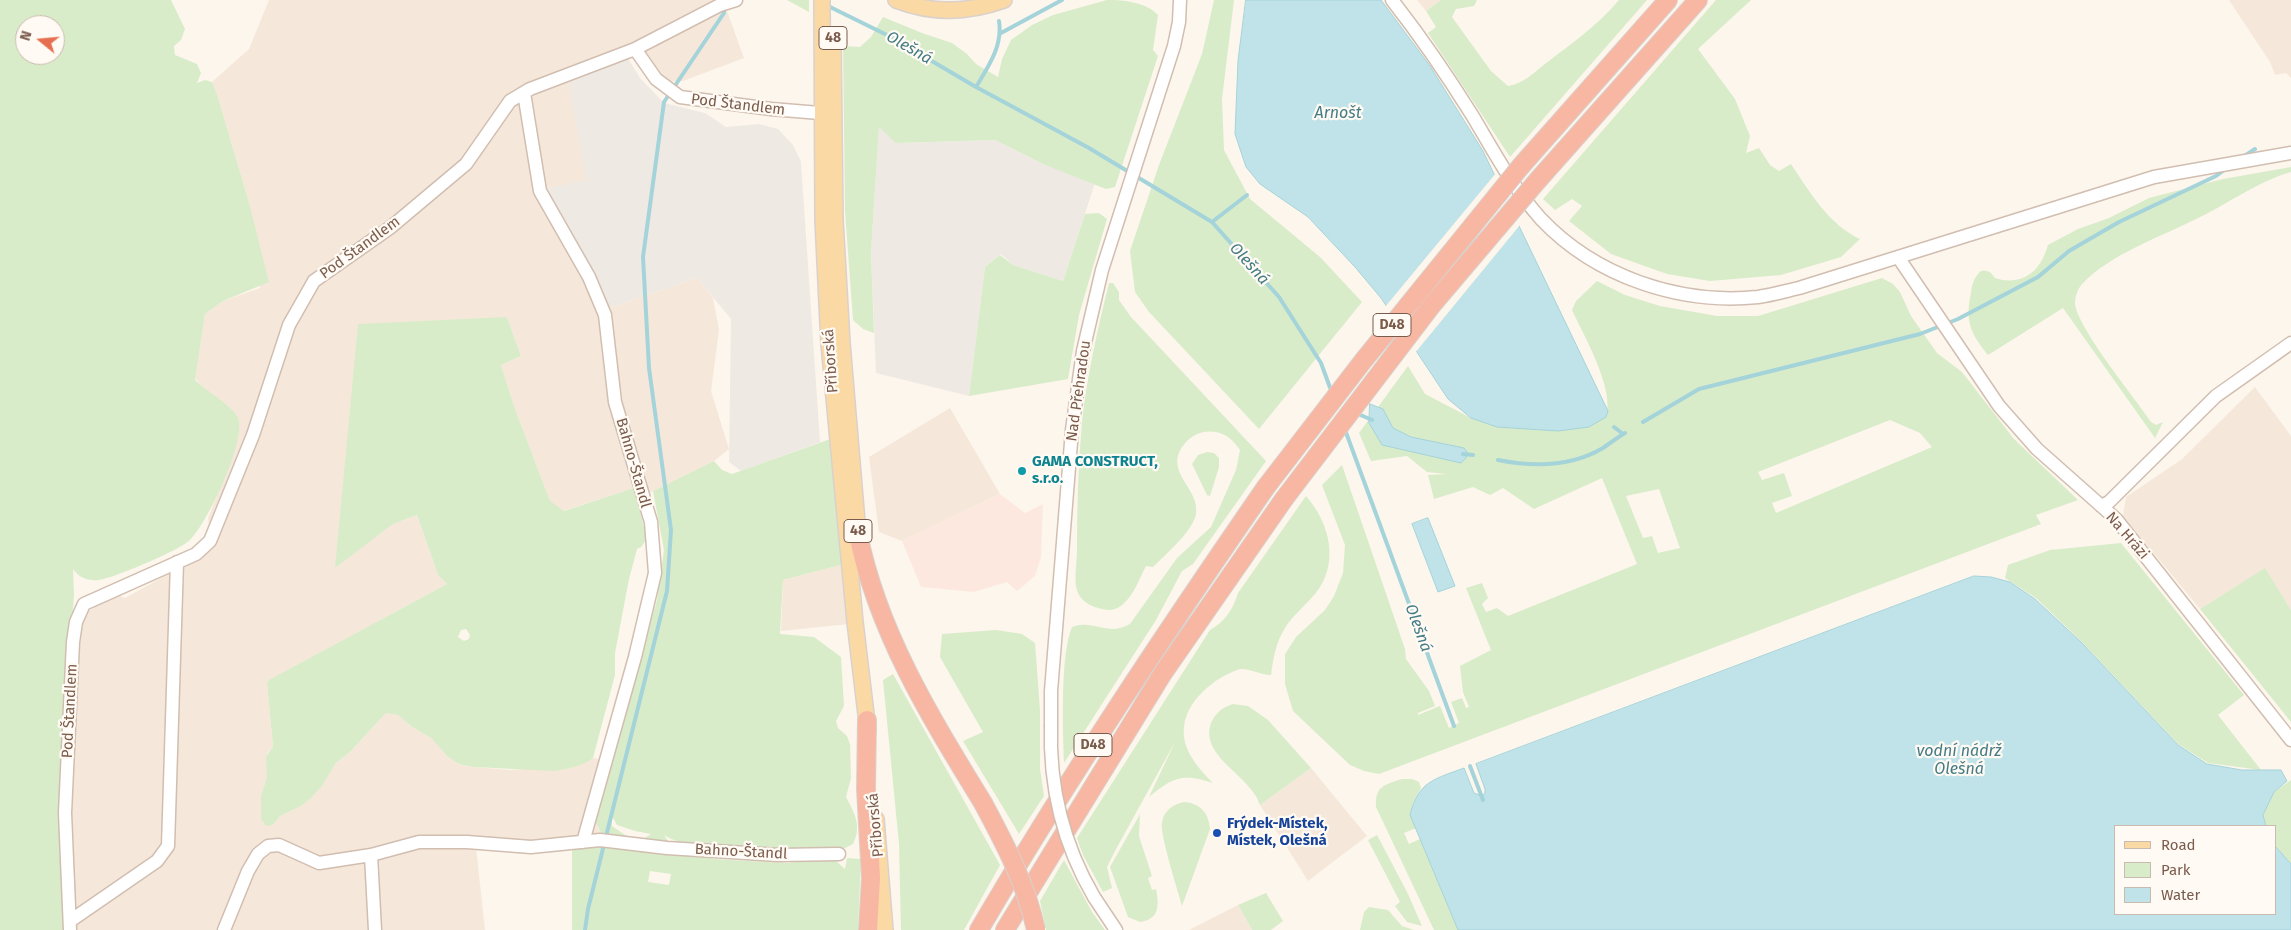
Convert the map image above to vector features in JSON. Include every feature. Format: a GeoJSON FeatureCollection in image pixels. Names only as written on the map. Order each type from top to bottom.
{"type":"FeatureCollection","features":[{"type":"Feature","properties":{"kind":"highway","name":"D48"},"geometry":{"type":"LineString","coordinates":[[979,930],[1026,850],[1146,661],[1266,487],[1363,361],[1521,166],[1668,0]]}},
{"type":"Feature","properties":{"kind":"highway","name":"D48"},"geometry":{"type":"LineString","coordinates":[[1005,930],[1163,673],[1284,499],[1432,305],[1538,180],[1698,0]]}},
{"type":"Feature","properties":{"kind":"highway"},"geometry":{"type":"LineString","coordinates":[[858,534],[870,583],[887,630],[939,731],[983,803],[1013,860],[1028,899],[1036,930]]}},
{"type":"Feature","properties":{"kind":"highway","name":"48"},"geometry":{"type":"LineString","coordinates":[[867,720],[866,789],[871,878],[868,930]]}},
{"type":"Feature","properties":{"kind":"main road","name":"Příborská"},"geometry":{"type":"LineString","coordinates":[[822,0],[842,343],[858,534],[867,720]]}},
{"type":"Feature","properties":{"kind":"main road","name":"Příborská"},"geometry":{"type":"LineString","coordinates":[[827,73],[832,0]]}},
{"type":"Feature","properties":{"kind":"main road"},"geometry":{"type":"LineString","coordinates":[[896,0],[923,8],[954,11],[987,6],[1004,0]]}},
{"type":"Feature","properties":{"kind":"main road","name":"Příborská"},"geometry":{"type":"LineString","coordinates":[[828,114],[823,220],[829,344],[855,622],[867,720],[885,930]]}},
{"type":"Feature","properties":{"kind":"street","name":"Pod Štandlem"},"geometry":{"type":"LineString","coordinates":[[70,925],[65,813],[73,642],[76,622],[84,604],[196,554],[210,541],[253,435],[289,325],[314,281],[390,227],[466,164],[510,101],[524,93],[635,49],[720,5],[736,0]]}},
{"type":"Feature","properties":{"kind":"street","name":"Nad Přehradou"},"geometry":{"type":"LineString","coordinates":[[1116,930],[1094,898],[1074,859],[1060,816],[1051,764],[1053,662],[1077,390],[1091,313],[1125,196],[1174,46],[1179,22],[1180,0]]}},
{"type":"Feature","properties":{"kind":"street"},"geometry":{"type":"LineString","coordinates":[[1392,0],[1451,82],[1518,190],[1542,219],[1566,242],[1621,276],[1645,285],[1676,293],[1715,298],[1759,297],[1799,288],[2154,177],[2291,152]]}},
{"type":"Feature","properties":{"kind":"street","name":"Pod Štandlem"},"geometry":{"type":"LineString","coordinates":[[635,49],[656,79],[680,97],[828,114]]}},
{"type":"Feature","properties":{"kind":"street","name":"Bahno-Štandl"},"geometry":{"type":"LineString","coordinates":[[524,93],[540,191],[589,277],[606,315],[616,402],[651,522],[655,574],[635,657],[584,842]]}},
{"type":"Feature","properties":{"kind":"street"},"geometry":{"type":"LineString","coordinates":[[1898,257],[2005,414],[2037,450],[2100,506]]}},
{"type":"Feature","properties":{"kind":"street","name":"Na Hrázi"},"geometry":{"type":"LineString","coordinates":[[2291,343],[2216,396],[2109,502],[2100,506],[2116,519],[2291,740]]}},
{"type":"Feature","properties":{"kind":"street","name":"Pod Štandlem"},"geometry":{"type":"LineString","coordinates":[[70,925],[157,861],[168,846],[177,562]]}},
{"type":"Feature","properties":{"kind":"street","name":"Bahno-Štandl"},"geometry":{"type":"LineString","coordinates":[[224,930],[248,871],[258,854],[268,846],[279,845],[319,862],[371,855],[419,842],[468,842],[531,847],[605,841],[667,848],[778,855],[839,854]]}},
{"type":"Feature","properties":{"kind":"street"},"geometry":{"type":"LineString","coordinates":[[371,855],[375,930]]}},
{"type":"Feature","properties":{"kind":"shaded area"},"geometry":{"type":"Polygon","coordinates":[[[269,0],[723,0],[744,58],[683,81],[663,82],[648,56],[627,57],[586,181],[545,189],[609,308],[697,278],[713,298],[719,330],[711,391],[729,449],[714,461],[637,499],[634,488],[563,511],[550,502],[515,409],[501,365],[521,356],[507,317],[335,567],[393,524],[417,515],[438,575],[447,584],[267,683],[273,746],[267,754],[267,777],[261,795],[261,815],[264,824],[273,825],[280,816],[301,806],[311,798],[322,786],[336,763],[350,752],[386,713],[398,715],[412,727],[431,738],[448,757],[459,764],[473,767],[510,770],[579,765],[593,758],[611,761],[597,826],[602,835],[476,847],[485,930],[76,930],[69,819],[75,645],[83,619],[89,611],[102,602],[118,595],[125,598],[212,550],[208,518],[232,458],[238,434],[195,378],[205,314],[223,301],[260,288],[248,199],[212,82],[249,49],[269,0]]]}},
{"type":"Feature","properties":{"kind":"shaded area"},"geometry":{"type":"Polygon","coordinates":[[[1417,0],[1441,0],[1426,11],[1417,0]]]}},
{"type":"Feature","properties":{"kind":"shaded area"},"geometry":{"type":"Polygon","coordinates":[[[2229,0],[2291,0],[2291,78],[2286,73],[2275,75],[2270,62],[2229,0]]]}},
{"type":"Feature","properties":{"kind":"shaded area"},"geometry":{"type":"Polygon","coordinates":[[[627,57],[640,78],[664,103],[705,113],[726,127],[759,124],[778,129],[793,145],[801,162],[820,442],[741,471],[729,462],[731,319],[697,278],[609,308],[545,189],[586,180],[568,78],[627,57]]]}},
{"type":"Feature","properties":{"kind":"shaded area"},"geometry":{"type":"Polygon","coordinates":[[[879,126],[897,143],[995,140],[1045,165],[1095,183],[1063,281],[1013,265],[1001,254],[985,267],[969,396],[876,373],[871,252],[879,126]]]}},
{"type":"Feature","properties":{"kind":"shaded area"},"geometry":{"type":"Polygon","coordinates":[[[2255,387],[2291,436],[2291,610],[2265,569],[2200,609],[2123,516],[2126,497],[2182,459],[2255,387]]]}},
{"type":"Feature","properties":{"kind":"shaded area"},"geometry":{"type":"Polygon","coordinates":[[[950,408],[1000,494],[902,541],[879,532],[869,457],[950,408]]]}},
{"type":"Feature","properties":{"kind":"shaded area"},"geometry":{"type":"Polygon","coordinates":[[[1000,494],[1025,513],[1043,504],[1041,557],[1035,576],[1017,591],[1007,582],[974,592],[921,587],[902,541],[1000,494]]]}},
{"type":"Feature","properties":{"kind":"shaded area"},"geometry":{"type":"Polygon","coordinates":[[[844,564],[849,624],[781,631],[783,580],[844,564]]]}},
{"type":"Feature","properties":{"kind":"shaded area"},"geometry":{"type":"Polygon","coordinates":[[[1311,768],[1367,836],[1308,881],[1260,805],[1311,768]]]}},
{"type":"Feature","properties":{"kind":"shaded area"},"geometry":{"type":"Polygon","coordinates":[[[1238,905],[1252,930],[1189,930],[1238,905]]]}},
{"type":"Feature","properties":{"kind":"green space"},"geometry":{"type":"Polygon","coordinates":[[[0,0],[171,0],[185,29],[181,40],[174,46],[175,55],[197,64],[201,73],[197,83],[205,80],[212,82],[217,94],[248,199],[269,282],[223,301],[205,314],[195,380],[235,413],[238,418],[239,429],[237,444],[224,481],[197,531],[184,545],[146,563],[107,578],[91,580],[81,577],[73,569],[74,594],[60,794],[61,877],[65,930],[0,930],[0,0]]]}},
{"type":"Feature","properties":{"kind":"green space"},"geometry":{"type":"Polygon","coordinates":[[[787,0],[809,0],[809,12],[787,0]]]}},
{"type":"Feature","properties":{"kind":"green space"},"geometry":{"type":"Polygon","coordinates":[[[1107,0],[1127,1],[1141,5],[1158,15],[1153,50],[1158,56],[1115,187],[1106,189],[1045,165],[995,140],[896,143],[879,127],[871,252],[874,333],[863,329],[853,320],[845,211],[843,46],[860,47],[871,37],[883,17],[952,43],[967,54],[976,64],[998,77],[1002,59],[1011,40],[1032,25],[1053,15],[1107,0]]]}},
{"type":"Feature","properties":{"kind":"green space"},"geometry":{"type":"Polygon","coordinates":[[[1214,0],[1234,0],[1222,99],[1224,150],[1250,199],[1320,257],[1362,302],[1259,429],[1149,312],[1135,292],[1130,251],[1159,165],[1202,54],[1214,0]]]}},
{"type":"Feature","properties":{"kind":"green space"},"geometry":{"type":"Polygon","coordinates":[[[1441,0],[1477,0],[1474,6],[1456,9],[1452,17],[1491,71],[1508,86],[1523,81],[1574,42],[1593,27],[1619,0],[1647,0],[1510,157],[1428,33],[1436,27],[1426,11],[1441,0]]]}},
{"type":"Feature","properties":{"kind":"green space"},"geometry":{"type":"Polygon","coordinates":[[[1716,0],[1751,0],[1698,49],[1735,99],[1750,136],[1746,153],[1759,148],[1770,165],[1779,171],[1791,164],[1829,216],[1849,233],[1860,239],[1841,257],[1781,275],[1710,281],[1667,274],[1611,254],[1569,221],[1582,206],[1572,199],[1555,210],[1543,199],[1716,0]]]}},
{"type":"Feature","properties":{"kind":"green space"},"geometry":{"type":"Polygon","coordinates":[[[2291,167],[2291,172],[2265,182],[2106,264],[2083,283],[2078,290],[2075,304],[2078,315],[2096,346],[2151,422],[2156,425],[2163,422],[2155,438],[2063,308],[1988,355],[1973,333],[1969,319],[1969,303],[1974,281],[1981,271],[1987,271],[1995,278],[2005,280],[2022,278],[2029,275],[2041,262],[2048,245],[2078,229],[2109,218],[2149,198],[2223,179],[2291,167]]]}},
{"type":"Feature","properties":{"kind":"green space"},"geometry":{"type":"Polygon","coordinates":[[[1099,213],[1107,219],[1079,315],[1068,379],[969,396],[985,267],[1000,255],[1013,265],[1063,281],[1085,214],[1099,213]]]}},
{"type":"Feature","properties":{"kind":"green space"},"geometry":{"type":"Polygon","coordinates":[[[1882,278],[1893,284],[1900,292],[1911,316],[1937,353],[1962,372],[2014,439],[2078,500],[2036,515],[2041,524],[1379,774],[1364,771],[1350,765],[1293,711],[1285,684],[1285,654],[1296,637],[1325,610],[1334,596],[1343,573],[1345,545],[1322,485],[1342,465],[1405,649],[1406,659],[1429,691],[1435,706],[1418,713],[1418,715],[1440,706],[1449,728],[1459,723],[1451,702],[1462,698],[1466,708],[1469,707],[1463,692],[1460,666],[1491,650],[1466,588],[1482,583],[1488,598],[1482,604],[1486,612],[1497,608],[1508,616],[1637,564],[1602,478],[1534,509],[1503,488],[1490,495],[1473,487],[1434,499],[1428,475],[1447,474],[1427,472],[1407,456],[1371,461],[1359,433],[1408,366],[1425,394],[1471,418],[1606,417],[1608,405],[1602,378],[1572,310],[1576,301],[1597,281],[1625,295],[1660,306],[1717,316],[1758,316],[1882,278]],[[1890,420],[1758,472],[1762,480],[1784,473],[1792,496],[1772,503],[1776,513],[1932,447],[1920,433],[1890,420]],[[1659,489],[1626,496],[1643,538],[1652,536],[1658,553],[1680,548],[1659,489]]]}},
{"type":"Feature","properties":{"kind":"green space"},"geometry":{"type":"Polygon","coordinates":[[[1109,283],[1113,283],[1119,292],[1119,300],[1131,317],[1266,461],[1193,564],[1182,571],[1156,620],[1064,763],[1064,674],[1068,640],[1072,627],[1087,625],[1114,629],[1130,624],[1177,558],[1211,527],[1236,470],[1240,450],[1230,438],[1216,432],[1208,431],[1201,433],[1188,440],[1180,451],[1177,460],[1179,469],[1196,504],[1196,514],[1190,528],[1153,567],[1146,566],[1135,589],[1125,603],[1118,608],[1111,610],[1102,609],[1082,599],[1078,593],[1075,578],[1082,422],[1090,369],[1109,283]]]}},
{"type":"Feature","properties":{"kind":"green space"},"geometry":{"type":"Polygon","coordinates":[[[507,317],[521,356],[501,365],[515,409],[550,501],[564,511],[634,488],[647,539],[637,549],[629,579],[615,653],[615,675],[593,758],[580,765],[555,771],[473,767],[459,764],[448,757],[431,738],[412,727],[398,715],[386,713],[350,752],[336,763],[322,786],[311,798],[301,806],[280,816],[273,825],[266,826],[261,819],[261,795],[267,777],[266,757],[273,746],[267,683],[269,680],[447,584],[438,575],[417,515],[393,524],[335,568],[358,324],[507,317]],[[466,629],[461,630],[458,637],[464,641],[469,639],[470,635],[466,629]]]}},
{"type":"Feature","properties":{"kind":"green space"},"geometry":{"type":"Polygon","coordinates":[[[833,438],[844,564],[783,580],[780,634],[814,637],[841,657],[844,706],[836,721],[838,728],[847,736],[850,744],[851,778],[846,797],[855,815],[857,831],[853,844],[841,850],[749,851],[700,847],[679,842],[664,835],[668,841],[675,843],[602,835],[595,821],[657,600],[664,550],[653,491],[714,461],[722,470],[732,474],[833,438]],[[612,816],[612,826],[628,837],[643,839],[651,834],[635,831],[617,825],[612,816]]]}},
{"type":"Feature","properties":{"kind":"green space"},"geometry":{"type":"Polygon","coordinates":[[[1207,452],[1214,453],[1219,458],[1219,467],[1210,496],[1207,495],[1192,464],[1198,455],[1207,452]]]}},
{"type":"Feature","properties":{"kind":"green space"},"geometry":{"type":"Polygon","coordinates":[[[1306,496],[1321,518],[1329,544],[1328,570],[1323,582],[1282,633],[1275,651],[1271,675],[1238,669],[1222,677],[1207,688],[1194,702],[1189,710],[1184,727],[1185,743],[1192,758],[1213,783],[1193,778],[1178,779],[1165,785],[1149,797],[1175,742],[1107,867],[1112,888],[1103,892],[1083,855],[1077,838],[1210,630],[1228,614],[1238,593],[1306,496]]]}},
{"type":"Feature","properties":{"kind":"green space"},"geometry":{"type":"Polygon","coordinates":[[[2121,543],[2244,695],[2218,715],[2261,770],[2208,763],[2178,744],[2081,641],[2036,598],[2005,578],[2008,565],[2050,550],[2121,543]]]}},
{"type":"Feature","properties":{"kind":"green space"},"geometry":{"type":"Polygon","coordinates":[[[2265,568],[2291,610],[2291,722],[2200,609],[2265,568]]]}},
{"type":"Feature","properties":{"kind":"green space"},"geometry":{"type":"Polygon","coordinates":[[[996,630],[1022,634],[1035,643],[1040,710],[1040,769],[1044,796],[1019,834],[963,741],[983,732],[940,657],[942,634],[996,630]]]}},
{"type":"Feature","properties":{"kind":"green space"},"geometry":{"type":"Polygon","coordinates":[[[893,674],[1000,865],[964,930],[901,930],[899,844],[883,680],[893,674]]]}},
{"type":"Feature","properties":{"kind":"green space"},"geometry":{"type":"Polygon","coordinates":[[[1233,704],[1248,706],[1268,720],[1311,768],[1260,805],[1255,794],[1247,784],[1219,756],[1212,746],[1209,735],[1211,723],[1217,713],[1233,704]]]}},
{"type":"Feature","properties":{"kind":"green space"},"geometry":{"type":"Polygon","coordinates":[[[1402,779],[1412,779],[1419,782],[1421,788],[1412,807],[1412,816],[1416,828],[1404,833],[1409,844],[1420,839],[1458,930],[1434,930],[1376,807],[1379,790],[1390,783],[1402,779]]]}},
{"type":"Feature","properties":{"kind":"green space"},"geometry":{"type":"Polygon","coordinates":[[[2291,780],[2291,864],[2276,847],[2276,825],[2266,825],[2263,815],[2274,792],[2291,780]]]}},
{"type":"Feature","properties":{"kind":"green space"},"geometry":{"type":"Polygon","coordinates":[[[1184,802],[1195,804],[1203,810],[1208,818],[1210,829],[1182,906],[1166,849],[1162,822],[1167,811],[1173,806],[1184,802]]]}},
{"type":"Feature","properties":{"kind":"green space"},"geometry":{"type":"Polygon","coordinates":[[[1140,814],[1139,836],[1152,876],[1148,878],[1152,890],[1156,889],[1158,906],[1151,918],[1140,922],[1128,917],[1110,867],[1140,814]]]}},
{"type":"Feature","properties":{"kind":"green space"},"geometry":{"type":"Polygon","coordinates":[[[1377,835],[1408,894],[1422,926],[1407,922],[1395,906],[1400,902],[1368,840],[1377,835]]]}},
{"type":"Feature","properties":{"kind":"green space"},"geometry":{"type":"Polygon","coordinates":[[[600,845],[664,855],[706,856],[713,859],[788,863],[835,860],[845,869],[847,858],[861,859],[858,930],[572,930],[572,849],[600,845]],[[650,871],[648,882],[669,885],[671,874],[650,871]]]}},
{"type":"Feature","properties":{"kind":"green space"},"geometry":{"type":"Polygon","coordinates":[[[1064,860],[1092,912],[1105,930],[1046,930],[1040,901],[1064,860]]]}},
{"type":"Feature","properties":{"kind":"green space"},"geometry":{"type":"Polygon","coordinates":[[[1266,893],[1283,921],[1271,930],[1252,930],[1238,905],[1266,893]]]}},
{"type":"Feature","properties":{"kind":"green space"},"geometry":{"type":"Polygon","coordinates":[[[1369,907],[1388,910],[1402,926],[1414,930],[1360,930],[1364,912],[1369,907]]]}},
{"type":"Feature","properties":{"kind":"water","name":"Arnošt"},"geometry":{"type":"Polygon","coordinates":[[[1246,0],[1381,0],[1430,66],[1483,151],[1608,411],[1606,417],[1589,427],[1558,431],[1497,427],[1471,418],[1448,399],[1381,298],[1355,267],[1308,217],[1260,184],[1246,167],[1235,134],[1238,61],[1246,0]]]}},
{"type":"Feature","properties":{"kind":"water"},"geometry":{"type":"Polygon","coordinates":[[[1370,404],[1383,409],[1393,428],[1411,437],[1464,448],[1467,452],[1466,458],[1461,463],[1382,445],[1369,423],[1370,404]]]}},
{"type":"Feature","properties":{"kind":"water"},"geometry":{"type":"Polygon","coordinates":[[[1428,518],[1455,586],[1438,592],[1412,524],[1428,518]]]}},
{"type":"Feature","properties":{"kind":"water","name":"vodní nádrž Olešná"},"geometry":{"type":"Polygon","coordinates":[[[1974,576],[1991,577],[2010,582],[2035,599],[2081,642],[2178,745],[2207,764],[2242,770],[2281,770],[2287,781],[2274,792],[2263,815],[2266,825],[2114,825],[2114,915],[2276,915],[2276,847],[2291,864],[2291,930],[1458,930],[1410,815],[1413,804],[1423,788],[1444,775],[1464,768],[1474,793],[1482,796],[1485,793],[1485,789],[1476,764],[1974,576]]]}},
{"type":"Feature","properties":{"kind":"pier"},"geometry":{"type":"Polygon","coordinates":[[[1496,173],[1520,225],[1415,353],[1385,307],[1496,173]]]}},
{"type":"Feature","properties":{"kind":"waterway"},"geometry":{"type":"LineString","coordinates":[[1001,33],[1062,0]]}},
{"type":"Feature","properties":{"kind":"waterway","name":"Olešná"},"geometry":{"type":"LineString","coordinates":[[826,5],[891,37],[976,87],[1089,148],[1212,222],[1279,297],[1321,363],[1332,393]]}},
{"type":"Feature","properties":{"kind":"waterway"},"geometry":{"type":"LineString","coordinates":[[585,930],[588,909],[667,591],[671,530],[649,368],[643,257],[664,102],[724,13],[724,6]]}},
{"type":"Feature","properties":{"kind":"waterway"},"geometry":{"type":"LineString","coordinates":[[976,87],[997,48],[1000,30],[999,21]]}},
{"type":"Feature","properties":{"kind":"waterway"},"geometry":{"type":"LineString","coordinates":[[2243,157],[2255,149]]}},
{"type":"Feature","properties":{"kind":"waterway"},"geometry":{"type":"LineString","coordinates":[[1643,422],[1699,389],[1920,334],[1958,319],[2038,277],[2069,251],[2119,222],[2216,176],[2227,168]]}},
{"type":"Feature","properties":{"kind":"waterway"},"geometry":{"type":"LineString","coordinates":[[1212,222],[1247,195]]}},
{"type":"Feature","properties":{"kind":"waterway"},"geometry":{"type":"LineString","coordinates":[[1356,413],[1372,420]]}},
{"type":"Feature","properties":{"kind":"waterway","name":"Olešná"},"geometry":{"type":"LineString","coordinates":[[1344,427],[1454,726]]}},
{"type":"Feature","properties":{"kind":"waterway"},"geometry":{"type":"LineString","coordinates":[[1614,427],[1623,434]]}},
{"type":"Feature","properties":{"kind":"waterway"},"geometry":{"type":"LineString","coordinates":[[1498,460],[1525,464],[1565,462],[1591,454],[1625,433]]}},
{"type":"Feature","properties":{"kind":"waterway"},"geometry":{"type":"LineString","coordinates":[[1463,454],[1473,455]]}},
{"type":"Feature","properties":{"kind":"waterway","name":"Olešná"},"geometry":{"type":"LineString","coordinates":[[1470,766],[1483,800]]}},
{"type":"Feature","properties":{"kind":"place","name":"GAMA CONSTRUCT, s.r.o."},"geometry":{"type":"Point","coordinates":[1022,471]}},
{"type":"Feature","properties":{"kind":"place","name":"Frýdek-Místek, Místek, Olešná"},"geometry":{"type":"Point","coordinates":[1217,833]}}]}
